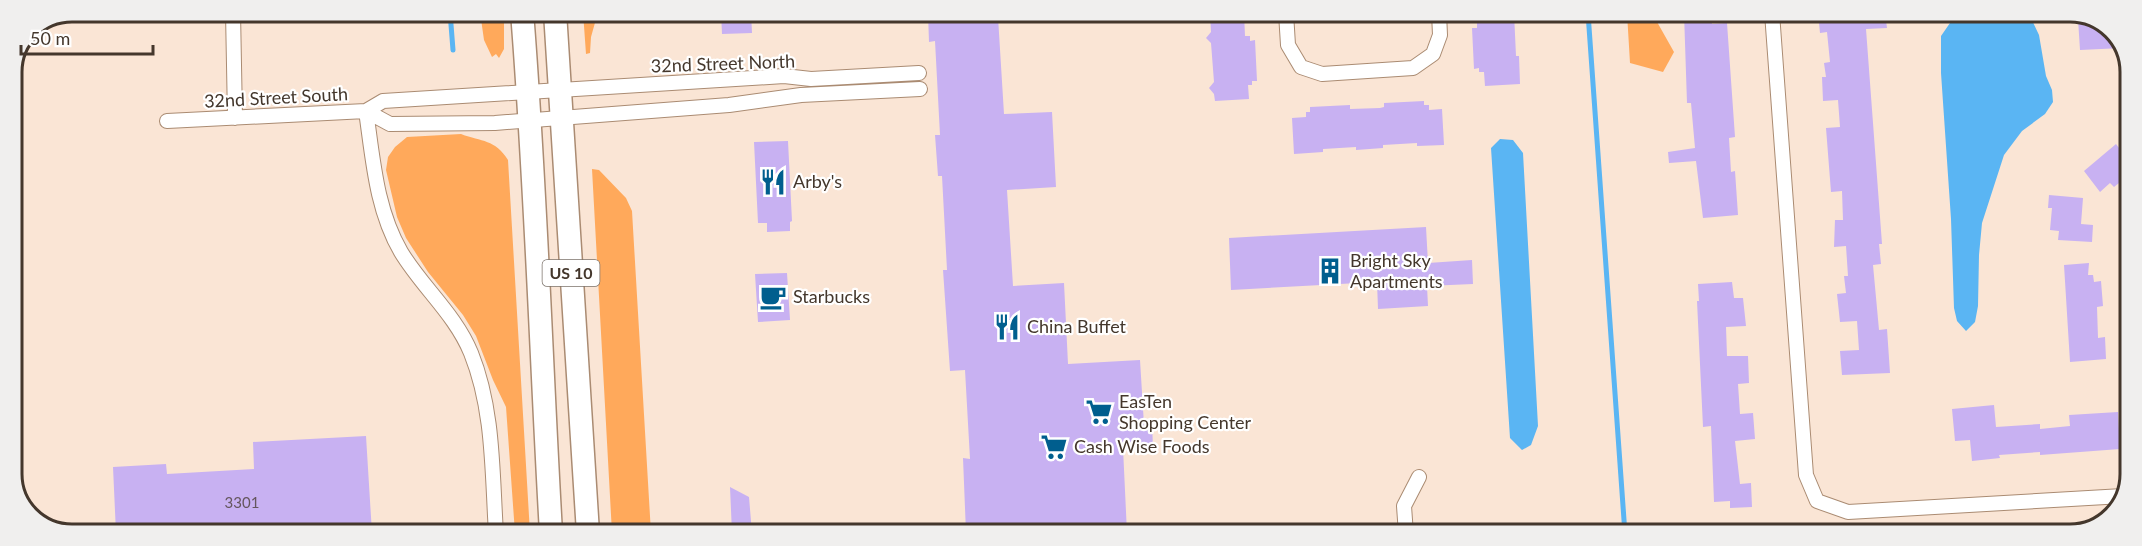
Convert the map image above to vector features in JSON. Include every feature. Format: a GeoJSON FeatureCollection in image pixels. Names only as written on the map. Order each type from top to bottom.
{"type":"FeatureCollection","features":[{"type":"Feature","properties":{"kind":"main road","name":"US 10"},"geometry":{"type":"LineString","coordinates":[[523,22],[531,122],[550,524]]}},
{"type":"Feature","properties":{"kind":"main road","name":"US 10"},"geometry":{"type":"LineString","coordinates":[[556,22],[587,524]]}},
{"type":"Feature","properties":{"kind":"street"},"geometry":{"type":"LineString","coordinates":[[233,22],[235,118]]}},
{"type":"Feature","properties":{"kind":"street"},"geometry":{"type":"LineString","coordinates":[[1287,22],[1288,45],[1301,67],[1322,74],[1413,68],[1433,54],[1440,35],[1439,22]]}},
{"type":"Feature","properties":{"kind":"street"},"geometry":{"type":"LineString","coordinates":[[1773,22],[1806,475],[1817,501],[1848,512],[2114,497]]}},
{"type":"Feature","properties":{"kind":"street","name":"32nd Street North"},"geometry":{"type":"LineString","coordinates":[[528,91],[773,76],[811,80],[919,73]]}},
{"type":"Feature","properties":{"kind":"street","name":"32nd Street North"},"geometry":{"type":"LineString","coordinates":[[366,111],[390,124],[531,122],[729,105],[801,95],[920,89]]}},
{"type":"Feature","properties":{"kind":"street","name":"32nd Street South"},"geometry":{"type":"LineString","coordinates":[[167,121],[366,111],[383,101],[528,91]]}},
{"type":"Feature","properties":{"kind":"street"},"geometry":{"type":"LineString","coordinates":[[366,111],[380,201],[388,226],[414,271],[460,332],[471,352],[479,377],[486,405],[491,445],[495,524]]}},
{"type":"Feature","properties":{"kind":"street"},"geometry":{"type":"LineString","coordinates":[[1405,524],[1404,506],[1419,477]]}},
{"type":"Feature","properties":{"kind":"shaded area"},"geometry":{"type":"Polygon","coordinates":[[[481,22],[504,22],[504,49],[499,58],[496,54],[492,57],[484,40],[481,22]]]}},
{"type":"Feature","properties":{"kind":"shaded area"},"geometry":{"type":"Polygon","coordinates":[[[584,22],[595,22],[590,53],[586,54],[584,22]]]}},
{"type":"Feature","properties":{"kind":"shaded area"},"geometry":{"type":"Polygon","coordinates":[[[1628,22],[1657,22],[1674,52],[1663,72],[1630,63],[1628,22]]]}},
{"type":"Feature","properties":{"kind":"shaded area"},"geometry":{"type":"Polygon","coordinates":[[[461,134],[493,145],[508,160],[529,524],[514,524],[506,407],[476,336],[463,315],[428,272],[406,238],[397,217],[386,170],[388,157],[395,147],[407,137],[461,134]]]}},
{"type":"Feature","properties":{"kind":"shaded area"},"geometry":{"type":"Polygon","coordinates":[[[592,169],[599,170],[626,198],[632,211],[650,524],[612,524],[592,169]]]}},
{"type":"Feature","properties":{"kind":"water"},"geometry":{"type":"Polygon","coordinates":[[[2033,22],[2039,35],[2053,102],[2045,114],[2022,131],[2004,155],[1982,223],[1978,306],[1975,322],[1966,331],[1957,321],[1954,308],[1951,219],[1941,73],[1941,36],[1950,23],[2033,22]]]}},
{"type":"Feature","properties":{"kind":"water"},"geometry":{"type":"Polygon","coordinates":[[[1500,139],[1513,140],[1523,153],[1538,426],[1531,445],[1522,450],[1510,438],[1491,148],[1500,139]]]}},
{"type":"Feature","properties":{"kind":"building"},"geometry":{"type":"Polygon","coordinates":[[[721,22],[751,22],[752,33],[722,34],[721,22]]]}},
{"type":"Feature","properties":{"kind":"building"},"geometry":{"type":"Polygon","coordinates":[[[928,22],[998,22],[1004,114],[1052,112],[1056,187],[1007,190],[1013,286],[1064,283],[1068,364],[1140,360],[1144,425],[1152,424],[1153,447],[1123,448],[1127,524],[966,524],[963,458],[970,459],[965,370],[950,371],[943,270],[947,270],[942,176],[938,176],[935,135],[940,135],[935,41],[929,42],[928,22]]]}},
{"type":"Feature","properties":{"kind":"building"},"geometry":{"type":"Polygon","coordinates":[[[1210,22],[1244,22],[1245,36],[1250,36],[1250,41],[1255,40],[1257,81],[1252,81],[1252,85],[1248,85],[1249,99],[1215,101],[1214,94],[1209,88],[1214,82],[1211,43],[1206,38],[1211,32],[1210,22]]]}},
{"type":"Feature","properties":{"kind":"building"},"geometry":{"type":"Polygon","coordinates":[[[1514,22],[1520,84],[1485,86],[1484,72],[1479,72],[1479,68],[1474,69],[1472,28],[1477,28],[1477,23],[1514,22]]]}},
{"type":"Feature","properties":{"kind":"building"},"geometry":{"type":"Polygon","coordinates":[[[1684,22],[1727,23],[1735,137],[1729,138],[1731,172],[1735,171],[1738,215],[1703,218],[1696,161],[1669,163],[1668,152],[1695,148],[1691,103],[1687,103],[1684,22]]]}},
{"type":"Feature","properties":{"kind":"building"},"geometry":{"type":"Polygon","coordinates":[[[1819,22],[1886,22],[1887,28],[1866,29],[1882,244],[1879,244],[1881,264],[1873,265],[1879,330],[1887,329],[1890,373],[1842,375],[1840,351],[1859,350],[1857,321],[1840,322],[1837,294],[1846,293],[1844,276],[1848,276],[1846,246],[1834,247],[1835,220],[1843,220],[1842,191],[1831,192],[1826,128],[1840,127],[1838,100],[1823,101],[1822,77],[1826,77],[1824,63],[1830,62],[1827,32],[1820,33],[1819,22]]]}},
{"type":"Feature","properties":{"kind":"building"},"geometry":{"type":"Polygon","coordinates":[[[2078,23],[2094,29],[2113,48],[2080,50],[2078,23]]]}},
{"type":"Feature","properties":{"kind":"building"},"geometry":{"type":"Polygon","coordinates":[[[1424,101],[1424,105],[1429,105],[1429,110],[1442,109],[1444,145],[1417,146],[1417,143],[1383,145],[1383,148],[1323,149],[1323,152],[1294,154],[1292,118],[1306,117],[1306,112],[1310,112],[1310,107],[1350,105],[1350,109],[1380,108],[1384,107],[1384,103],[1424,101]]]}},
{"type":"Feature","properties":{"kind":"building","name":"Arby's"},"geometry":{"type":"Polygon","coordinates":[[[788,141],[792,221],[790,231],[767,232],[767,223],[758,223],[754,142],[788,141]]]}},
{"type":"Feature","properties":{"kind":"building"},"geometry":{"type":"Polygon","coordinates":[[[2116,144],[2119,148],[2119,183],[2114,187],[2110,183],[2100,192],[2084,171],[2116,144]]]}},
{"type":"Feature","properties":{"kind":"building"},"geometry":{"type":"Polygon","coordinates":[[[2049,195],[2083,198],[2081,224],[2093,225],[2092,242],[2058,240],[2059,231],[2050,230],[2052,208],[2048,208],[2049,195]]]}},
{"type":"Feature","properties":{"kind":"building","name":"Bright Sky Apartments"},"geometry":{"type":"Polygon","coordinates":[[[1426,227],[1428,263],[1472,260],[1473,284],[1427,286],[1428,306],[1378,309],[1377,282],[1231,290],[1229,238],[1426,227]]]}},
{"type":"Feature","properties":{"kind":"building"},"geometry":{"type":"Polygon","coordinates":[[[2089,263],[2088,275],[2093,275],[2094,282],[2101,281],[2103,306],[2097,307],[2098,338],[2105,337],[2106,359],[2070,362],[2064,265],[2089,263]]]}},
{"type":"Feature","properties":{"kind":"building","name":"Starbucks"},"geometry":{"type":"Polygon","coordinates":[[[787,273],[790,320],[758,322],[755,274],[787,273]]]}},
{"type":"Feature","properties":{"kind":"building"},"geometry":{"type":"Polygon","coordinates":[[[1732,282],[1734,298],[1743,298],[1746,326],[1726,327],[1727,356],[1748,356],[1749,383],[1738,384],[1740,414],[1753,413],[1755,439],[1735,441],[1740,484],[1751,483],[1752,507],[1730,508],[1730,501],[1714,502],[1711,426],[1703,427],[1697,301],[1699,301],[1698,284],[1732,282]]]}},
{"type":"Feature","properties":{"kind":"building"},"geometry":{"type":"Polygon","coordinates":[[[1994,405],[1996,427],[2040,424],[2040,429],[2070,426],[2069,415],[2118,412],[2120,449],[2040,455],[2040,452],[1999,455],[2000,458],[1972,461],[1970,440],[1955,441],[1952,409],[1994,405]]]}},
{"type":"Feature","properties":{"kind":"building"},"geometry":{"type":"Polygon","coordinates":[[[366,436],[371,524],[116,524],[113,467],[166,464],[167,474],[254,469],[253,442],[366,436]]]}},
{"type":"Feature","properties":{"kind":"building"},"geometry":{"type":"Polygon","coordinates":[[[730,487],[749,497],[751,524],[732,524],[730,487]]]}},
{"type":"Feature","properties":{"kind":"waterway"},"geometry":{"type":"LineString","coordinates":[[451,22],[453,50]]}},
{"type":"Feature","properties":{"kind":"waterway"},"geometry":{"type":"LineString","coordinates":[[1589,22],[1624,524]]}},
{"type":"Feature","properties":{"kind":"place","name":"Arby's"},"geometry":{"type":"Point","coordinates":[773,182]}},
{"type":"Feature","properties":{"kind":"place","name":"Bright Sky Apartments"},"geometry":{"type":"Point","coordinates":[1330,271]}},
{"type":"Feature","properties":{"kind":"place","name":"Starbucks"},"geometry":{"type":"Point","coordinates":[773,297]}},
{"type":"Feature","properties":{"kind":"place","name":"China Buffet"},"geometry":{"type":"Point","coordinates":[1007,327]}},
{"type":"Feature","properties":{"kind":"place","name":"EasTen Shopping Center"},"geometry":{"type":"Point","coordinates":[1099,412]}},
{"type":"Feature","properties":{"kind":"place","name":"Cash Wise Foods"},"geometry":{"type":"Point","coordinates":[1054,447]}}]}
